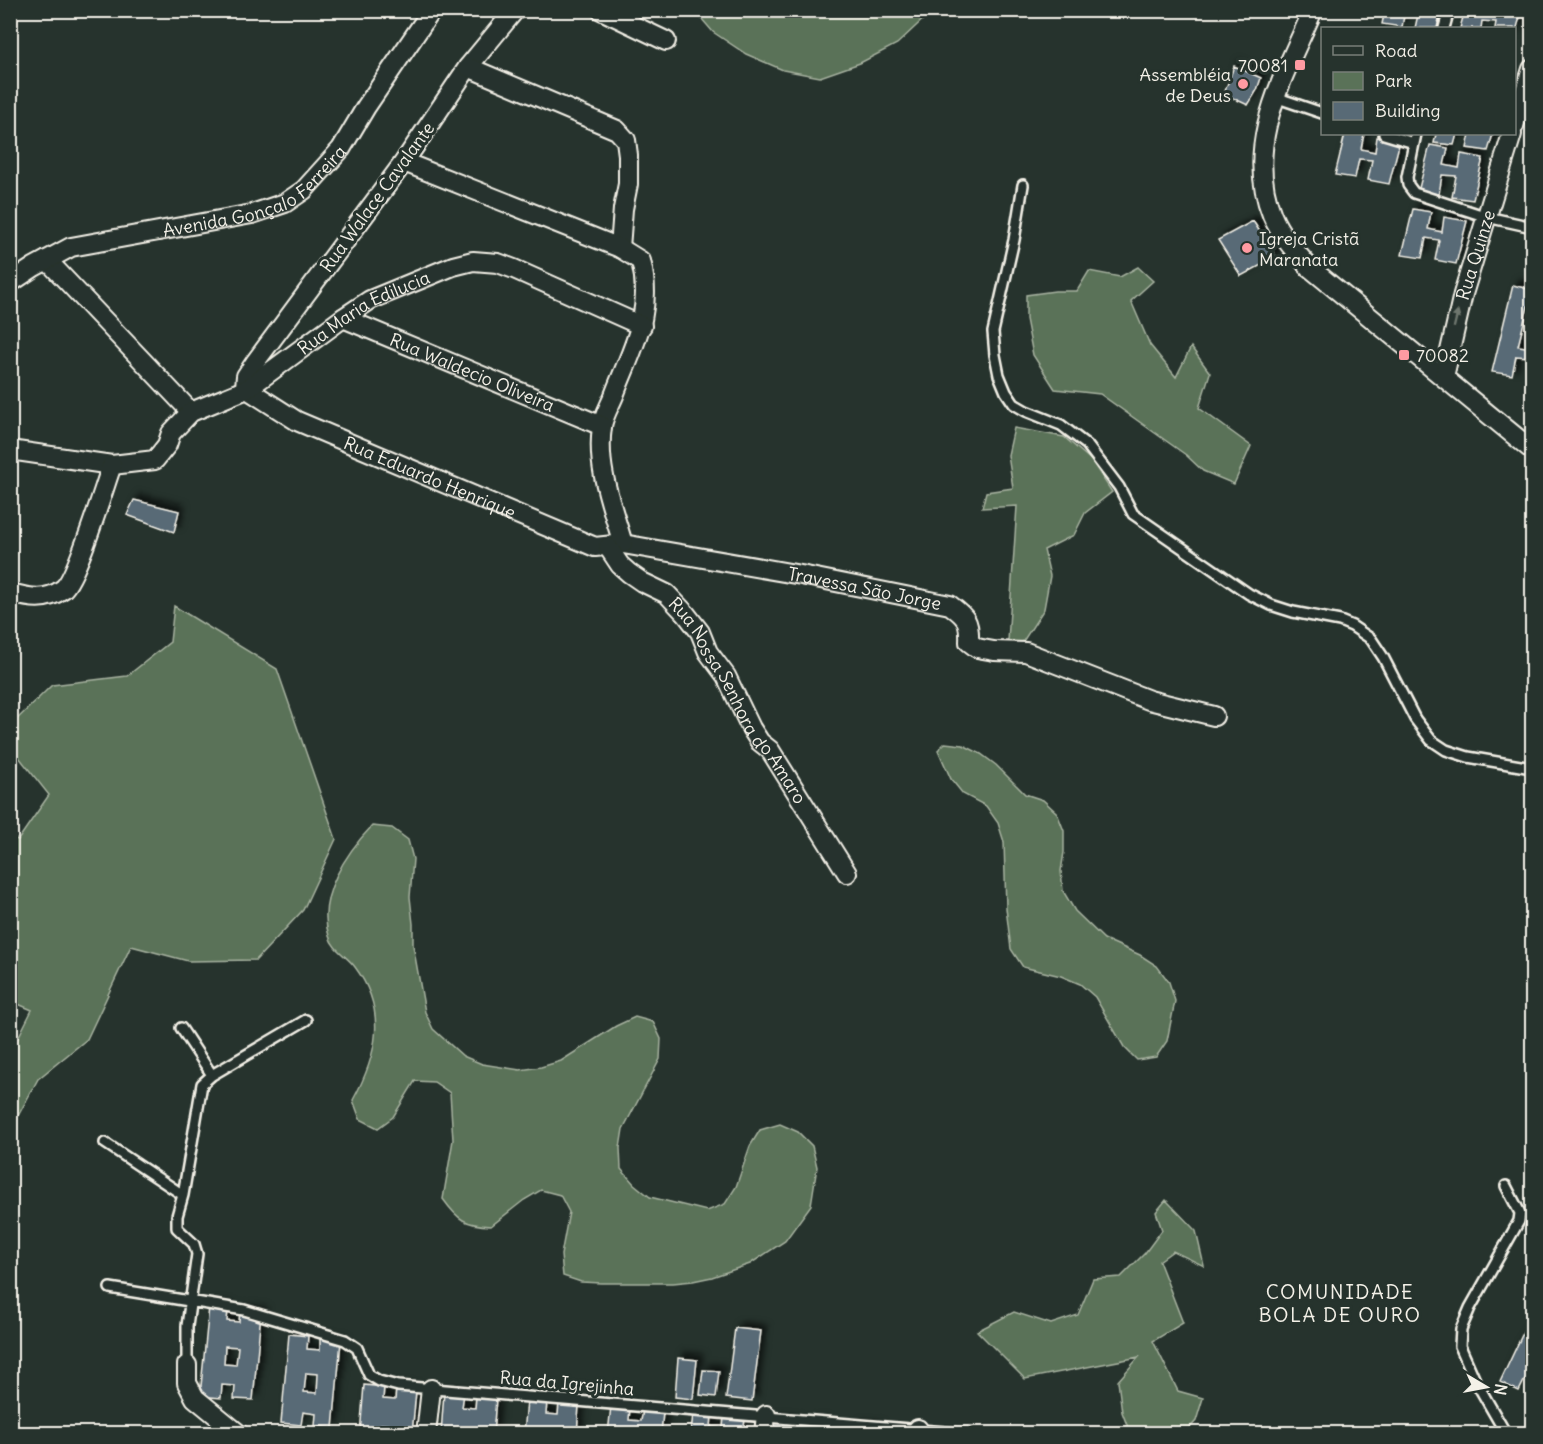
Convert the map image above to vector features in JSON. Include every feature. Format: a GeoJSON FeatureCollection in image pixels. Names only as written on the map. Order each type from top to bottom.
{"type":"FeatureCollection","features":[{"type":"Feature","properties":{"kind":"street","name":"Avenida Gonçalo Ferreira"},"geometry":{"type":"LineString","coordinates":[[10,283],[71,247],[252,214],[285,202],[303,190],[341,149],[366,107],[432,10]]}},
{"type":"Feature","properties":{"kind":"street","name":"Rua Walace Cavalante"},"geometry":{"type":"LineString","coordinates":[[246,388],[246,376],[256,361],[404,162],[468,67],[515,10]]}},
{"type":"Feature","properties":{"kind":"street"},"geometry":{"type":"LineString","coordinates":[[601,10],[666,41]]}},
{"type":"Feature","properties":{"kind":"street"},"geometry":{"type":"LineString","coordinates":[[1313,10],[1267,121],[1261,156],[1263,184],[1272,216],[1309,267],[1533,450]]}},
{"type":"Feature","properties":{"kind":"street"},"geometry":{"type":"LineString","coordinates":[[468,67],[617,130],[626,140],[628,184],[623,209],[620,248]]}},
{"type":"Feature","properties":{"kind":"street"},"geometry":{"type":"LineString","coordinates":[[1516,117],[1533,69]]}},
{"type":"Feature","properties":{"kind":"street","name":"Rua Quinze"},"geometry":{"type":"LineString","coordinates":[[1444,377],[1463,294],[1512,135]]}},
{"type":"Feature","properties":{"kind":"street"},"geometry":{"type":"LineString","coordinates":[[404,162],[620,248],[641,261],[645,298],[642,326],[602,426],[603,475],[616,545]]}},
{"type":"Feature","properties":{"kind":"street"},"geometry":{"type":"LineString","coordinates":[[47,260],[191,412]]}},
{"type":"Feature","properties":{"kind":"street","name":"Rua Maria Edilucia"},"geometry":{"type":"LineString","coordinates":[[10,450],[112,465],[155,460],[167,445],[171,433],[191,412],[246,388],[370,300],[453,266],[473,261],[486,261],[514,268],[642,326]]}},
{"type":"Feature","properties":{"kind":"street","name":"Rua Waldecio Oliveira"},"geometry":{"type":"LineString","coordinates":[[343,318],[602,426]]}},
{"type":"Feature","properties":{"kind":"street","name":"Rua Eduardo Henrique"},"geometry":{"type":"LineString","coordinates":[[246,388],[297,421],[595,547],[616,545]]}},
{"type":"Feature","properties":{"kind":"street"},"geometry":{"type":"LineString","coordinates":[[10,593],[33,599],[54,595],[65,587],[75,570],[112,465]]}},
{"type":"Feature","properties":{"kind":"street","name":"Travessa São Jorge"},"geometry":{"type":"LineString","coordinates":[[616,545],[801,575],[950,605],[965,616],[970,630],[969,642],[976,648],[1026,652],[1149,700],[1214,716]]}},
{"type":"Feature","properties":{"kind":"street","name":"Rua Nossa Senhora do Amaro"},"geometry":{"type":"LineString","coordinates":[[616,545],[620,564],[642,582],[667,594],[700,632],[708,652],[726,676],[751,728],[760,742],[770,750],[847,873]]}},
{"type":"Feature","properties":{"kind":"street"},"geometry":{"type":"LineString","coordinates":[[187,1365],[187,1383],[195,1398],[239,1434]]}},
{"type":"Feature","properties":{"kind":"street"},"geometry":{"type":"LineString","coordinates":[[426,1434],[431,1389]]}},
{"type":"Feature","properties":{"kind":"lane"},"geometry":{"type":"LineString","coordinates":[[1444,27],[1449,10]]}},
{"type":"Feature","properties":{"kind":"lane"},"geometry":{"type":"LineString","coordinates":[[1275,97],[1321,112]]}},
{"type":"Feature","properties":{"kind":"lane"},"geometry":{"type":"LineString","coordinates":[[1392,135],[1415,138],[1407,177],[1408,185],[1414,193],[1487,217],[1533,227]]}},
{"type":"Feature","properties":{"kind":"lane"},"geometry":{"type":"LineString","coordinates":[[1023,185],[1014,240],[993,333],[999,375],[1014,404],[1061,425],[1078,438],[1105,466],[1133,514],[1249,594],[1271,605],[1340,621],[1371,639],[1431,740],[1446,750],[1468,757],[1533,768]]}},
{"type":"Feature","properties":{"kind":"lane"},"geometry":{"type":"LineString","coordinates":[[187,1365],[189,1301],[197,1254],[194,1244],[177,1228],[177,1216],[183,1195],[202,1084],[212,1075],[306,1020]]}},
{"type":"Feature","properties":{"kind":"lane"},"geometry":{"type":"LineString","coordinates":[[181,1028],[212,1075]]}},
{"type":"Feature","properties":{"kind":"lane"},"geometry":{"type":"LineString","coordinates":[[105,1143],[183,1195]]}},
{"type":"Feature","properties":{"kind":"lane"},"geometry":{"type":"LineString","coordinates":[[1506,1186],[1520,1213],[1519,1221],[1470,1308],[1461,1329],[1460,1346],[1472,1373],[1506,1434]]}},
{"type":"Feature","properties":{"kind":"lane"},"geometry":{"type":"LineString","coordinates":[[110,1288],[189,1301]]}},
{"type":"Feature","properties":{"kind":"lane","name":"Rua da Igrejinha"},"geometry":{"type":"LineString","coordinates":[[189,1301],[244,1310],[345,1340],[357,1348],[369,1376],[398,1386],[765,1424],[969,1434]]}},
{"type":"Feature","properties":{"kind":"green space"},"geometry":{"type":"Polygon","coordinates":[[[695,11],[932,11],[897,44],[860,63],[820,77],[783,70],[746,54],[713,32],[695,11]]]}},
{"type":"Feature","properties":{"kind":"green space"},"geometry":{"type":"Polygon","coordinates":[[[1138,267],[1153,281],[1131,301],[1150,345],[1176,377],[1191,347],[1210,373],[1199,408],[1251,446],[1234,484],[1203,471],[1186,455],[1100,394],[1055,389],[1033,355],[1026,319],[1026,295],[1077,291],[1089,271],[1120,277],[1138,267]]]}},
{"type":"Feature","properties":{"kind":"green space"},"geometry":{"type":"Polygon","coordinates":[[[1014,428],[1064,437],[1091,460],[1112,492],[1085,513],[1074,535],[1044,550],[1050,576],[1044,609],[1022,643],[1008,641],[1017,506],[982,508],[986,492],[1013,488],[1008,455],[1014,428]]]}},
{"type":"Feature","properties":{"kind":"green space"},"geometry":{"type":"Polygon","coordinates":[[[174,606],[277,669],[336,839],[303,910],[256,960],[188,961],[131,946],[87,1039],[38,1079],[11,1129],[11,1052],[32,1010],[11,1001],[11,837],[18,840],[49,795],[11,747],[11,725],[52,685],[127,676],[170,642],[174,606]]]}},
{"type":"Feature","properties":{"kind":"green space"},"geometry":{"type":"Polygon","coordinates":[[[945,743],[963,745],[981,754],[996,765],[1025,794],[1043,800],[1057,813],[1064,831],[1061,871],[1063,891],[1075,911],[1104,939],[1140,955],[1157,966],[1169,982],[1175,1001],[1167,1041],[1156,1057],[1137,1060],[1124,1047],[1095,997],[1080,984],[1061,976],[1023,967],[1011,949],[1006,908],[1004,842],[998,823],[986,806],[963,794],[951,779],[938,750],[945,743]]]}},
{"type":"Feature","properties":{"kind":"green space"},"geometry":{"type":"Polygon","coordinates":[[[372,826],[392,828],[408,840],[413,859],[410,897],[413,945],[425,1012],[433,1029],[463,1056],[482,1064],[520,1070],[561,1061],[616,1026],[635,1017],[653,1022],[661,1039],[660,1059],[623,1129],[620,1148],[621,1169],[650,1197],[707,1211],[725,1204],[736,1187],[750,1146],[760,1130],[780,1124],[798,1132],[812,1146],[817,1167],[811,1205],[785,1241],[750,1264],[693,1281],[673,1283],[581,1282],[563,1276],[561,1255],[569,1212],[560,1195],[541,1190],[524,1200],[491,1226],[468,1223],[458,1217],[443,1199],[453,1140],[450,1093],[434,1082],[415,1081],[393,1117],[378,1128],[360,1119],[353,1100],[373,1050],[375,1017],[372,1000],[365,984],[355,967],[331,941],[326,921],[330,891],[336,876],[353,849],[372,826]]]}},
{"type":"Feature","properties":{"kind":"green space"},"geometry":{"type":"Polygon","coordinates":[[[1166,1200],[1196,1231],[1204,1266],[1173,1251],[1159,1261],[1183,1323],[1153,1341],[1178,1391],[1203,1398],[1196,1421],[1185,1433],[1130,1433],[1122,1412],[1118,1381],[1139,1357],[1025,1379],[977,1331],[1014,1312],[1051,1324],[1078,1315],[1093,1279],[1121,1277],[1145,1253],[1162,1230],[1156,1212],[1166,1200]]]}},
{"type":"Feature","properties":{"kind":"building"},"geometry":{"type":"Polygon","coordinates":[[[1385,10],[1405,10],[1402,27],[1382,24],[1385,10]]]}},
{"type":"Feature","properties":{"kind":"building"},"geometry":{"type":"Polygon","coordinates":[[[1419,10],[1441,10],[1437,27],[1415,27],[1419,10]]]}},
{"type":"Feature","properties":{"kind":"building"},"geometry":{"type":"Polygon","coordinates":[[[1465,10],[1484,10],[1499,14],[1499,10],[1522,10],[1516,31],[1516,27],[1495,27],[1496,22],[1482,21],[1481,27],[1460,27],[1465,10]]]}},
{"type":"Feature","properties":{"kind":"building","name":"Assembléia de Deus"},"geometry":{"type":"Polygon","coordinates":[[[1234,66],[1261,78],[1248,105],[1224,94],[1234,66]]]}},
{"type":"Feature","properties":{"kind":"building"},"geometry":{"type":"Polygon","coordinates":[[[1345,135],[1364,135],[1361,149],[1375,152],[1377,137],[1400,141],[1389,184],[1368,180],[1372,160],[1359,159],[1355,178],[1335,175],[1345,135]]]}},
{"type":"Feature","properties":{"kind":"building"},"geometry":{"type":"Polygon","coordinates":[[[1436,135],[1457,135],[1454,145],[1434,143],[1436,135]]]}},
{"type":"Feature","properties":{"kind":"building"},"geometry":{"type":"Polygon","coordinates":[[[1470,135],[1493,135],[1488,151],[1467,148],[1470,135]]]}},
{"type":"Feature","properties":{"kind":"building"},"geometry":{"type":"Polygon","coordinates":[[[1430,145],[1448,148],[1444,165],[1459,168],[1461,154],[1483,158],[1473,200],[1452,197],[1456,176],[1442,175],[1439,194],[1418,192],[1430,145]]]}},
{"type":"Feature","properties":{"kind":"building"},"geometry":{"type":"Polygon","coordinates":[[[1413,209],[1431,212],[1428,229],[1442,232],[1444,217],[1467,221],[1456,264],[1435,260],[1439,240],[1426,238],[1422,258],[1402,255],[1413,209]]]}},
{"type":"Feature","properties":{"kind":"building","name":"Igreja Cristã Maranata"},"geometry":{"type":"Polygon","coordinates":[[[1253,221],[1276,257],[1241,276],[1218,240],[1253,221]]]}},
{"type":"Feature","properties":{"kind":"building"},"geometry":{"type":"Polygon","coordinates":[[[1513,285],[1532,290],[1518,346],[1532,348],[1532,379],[1526,377],[1530,357],[1516,356],[1512,375],[1492,372],[1513,285]]]}},
{"type":"Feature","properties":{"kind":"building"},"geometry":{"type":"Polygon","coordinates":[[[134,500],[179,511],[174,532],[127,515],[134,500]]]}},
{"type":"Feature","properties":{"kind":"building"},"geometry":{"type":"Polygon","coordinates":[[[209,1307],[228,1309],[227,1321],[239,1322],[240,1311],[261,1313],[253,1400],[234,1399],[235,1386],[222,1385],[221,1398],[200,1396],[209,1307]],[[225,1346],[224,1364],[236,1365],[238,1347],[225,1346]]]}},
{"type":"Feature","properties":{"kind":"building"},"geometry":{"type":"Polygon","coordinates":[[[1532,1314],[1532,1383],[1525,1379],[1519,1391],[1500,1382],[1532,1314]]]}},
{"type":"Feature","properties":{"kind":"building"},"geometry":{"type":"Polygon","coordinates":[[[735,1328],[761,1331],[752,1401],[726,1398],[735,1328]]]}},
{"type":"Feature","properties":{"kind":"building"},"geometry":{"type":"Polygon","coordinates":[[[289,1334],[308,1336],[307,1349],[320,1350],[320,1339],[341,1341],[333,1428],[315,1426],[316,1414],[303,1412],[301,1425],[281,1423],[289,1334]],[[306,1373],[304,1392],[317,1393],[318,1374],[306,1373]]]}},
{"type":"Feature","properties":{"kind":"building"},"geometry":{"type":"Polygon","coordinates":[[[678,1358],[697,1360],[693,1399],[675,1397],[678,1358]]]}},
{"type":"Feature","properties":{"kind":"building"},"geometry":{"type":"Polygon","coordinates":[[[703,1370],[719,1371],[716,1397],[700,1395],[703,1370]]]}},
{"type":"Feature","properties":{"kind":"building"},"geometry":{"type":"Polygon","coordinates":[[[364,1385],[384,1387],[383,1399],[395,1400],[396,1389],[416,1391],[412,1434],[393,1434],[394,1425],[381,1424],[380,1434],[360,1434],[364,1385]]]}},
{"type":"Feature","properties":{"kind":"building"},"geometry":{"type":"Polygon","coordinates":[[[444,1392],[464,1394],[462,1407],[475,1408],[476,1397],[496,1399],[493,1434],[473,1434],[474,1432],[461,1431],[461,1434],[441,1434],[444,1392]]]}},
{"type":"Feature","properties":{"kind":"building"},"geometry":{"type":"Polygon","coordinates":[[[527,1400],[547,1401],[546,1414],[558,1415],[559,1403],[579,1405],[577,1434],[524,1434],[527,1400]]]}},
{"type":"Feature","properties":{"kind":"building"},"geometry":{"type":"Polygon","coordinates":[[[611,1406],[630,1407],[629,1420],[641,1421],[643,1410],[663,1412],[661,1434],[608,1434],[611,1406]]]}},
{"type":"Feature","properties":{"kind":"building"},"geometry":{"type":"Polygon","coordinates":[[[693,1413],[712,1415],[711,1427],[723,1428],[724,1417],[745,1419],[743,1434],[691,1434],[693,1413]]]}},
{"type":"Feature","properties":{"kind":"building"},"geometry":{"type":"Polygon","coordinates":[[[774,1419],[793,1421],[792,1434],[772,1434],[774,1419]]]}},
{"type":"Feature","properties":{"kind":"building"},"geometry":{"type":"Polygon","coordinates":[[[805,1424],[826,1425],[825,1434],[804,1434],[805,1424]]]}},
{"type":"Feature","properties":{"kind":"building"},"geometry":{"type":"Polygon","coordinates":[[[856,1426],[876,1428],[876,1434],[856,1434],[856,1426]]]}},
{"type":"Feature","properties":{"kind":"place","name":"70081"},"geometry":{"type":"Point","coordinates":[1300,65]}},
{"type":"Feature","properties":{"kind":"place","name":"Assembléia de Deus"},"geometry":{"type":"Point","coordinates":[1243,84]}},
{"type":"Feature","properties":{"kind":"place","name":"Igreja Cristã Maranata"},"geometry":{"type":"Point","coordinates":[1247,248]}},
{"type":"Feature","properties":{"kind":"place","name":"70082"},"geometry":{"type":"Point","coordinates":[1404,355]}},
{"type":"Feature","properties":{"kind":"district","name":"COMUNIDADE BOLA DE OURO"},"geometry":{"type":"Point","coordinates":[1340,1302]}}]}
